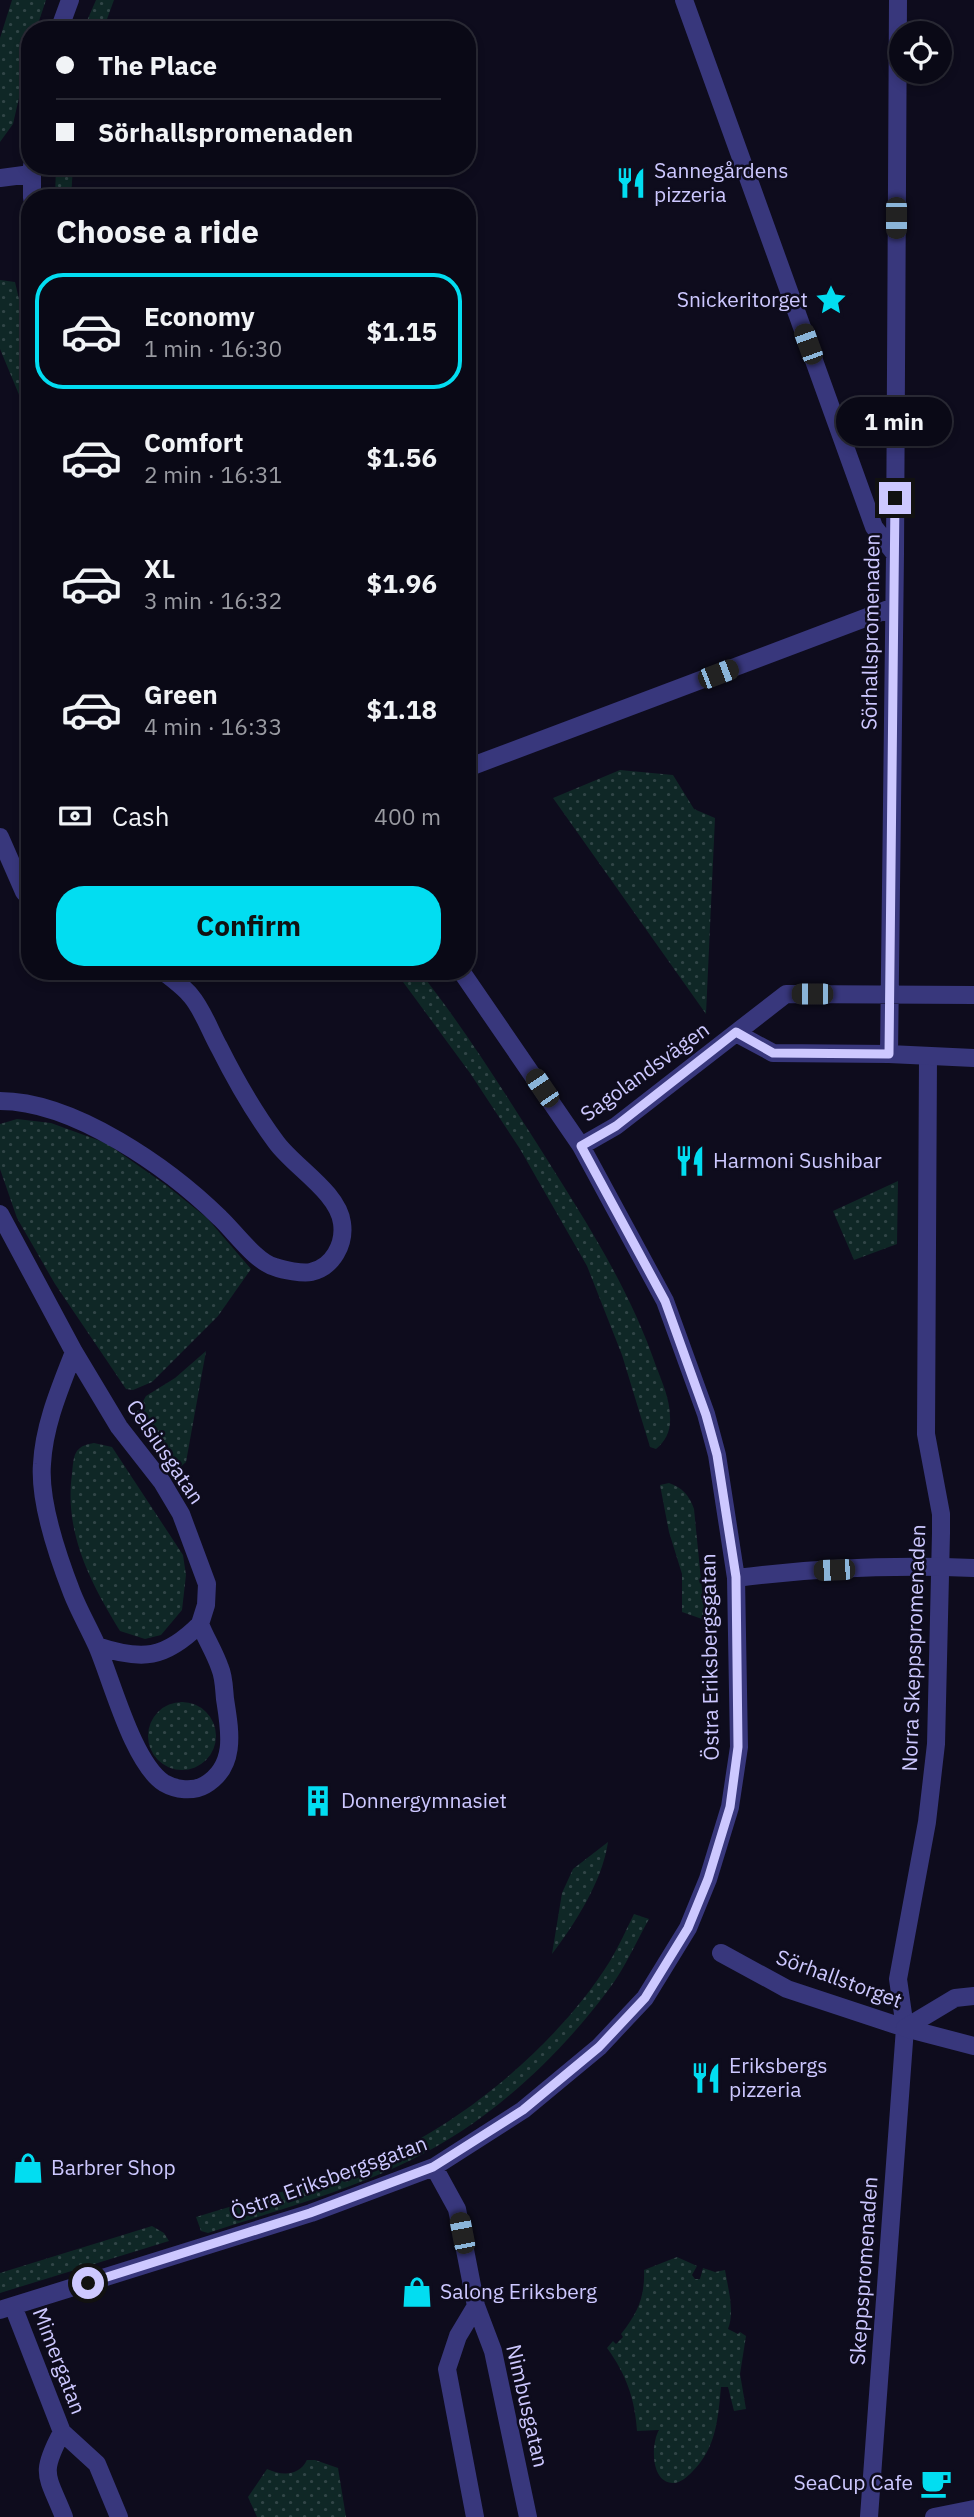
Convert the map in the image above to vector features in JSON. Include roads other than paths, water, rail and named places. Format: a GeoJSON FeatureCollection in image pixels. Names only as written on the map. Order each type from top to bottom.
{"type":"FeatureCollection","features":[{"type":"Feature","properties":{"kind":"street"},"geometry":{"type":"LineString","coordinates":[[62,21],[70,0]]}},
{"type":"Feature","properties":{"kind":"street"},"geometry":{"type":"LineString","coordinates":[[684,0],[874,527],[895,554]]}},
{"type":"Feature","properties":{"kind":"street","name":"Sörhallspromenaden"},"geometry":{"type":"LineString","coordinates":[[889,1054],[898,0]]}},
{"type":"Feature","properties":{"kind":"street"},"geometry":{"type":"LineString","coordinates":[[0,178],[21,173]]}},
{"type":"Feature","properties":{"kind":"street"},"geometry":{"type":"LineString","coordinates":[[476,765],[894,607]]}},
{"type":"Feature","properties":{"kind":"street"},"geometry":{"type":"LineString","coordinates":[[0,837],[21,885]]}},
{"type":"Feature","properties":{"kind":"street"},"geometry":{"type":"LineString","coordinates":[[0,1101],[16,1101],[52,1110],[90,1126],[147,1157],[219,1216],[261,1260],[273,1267],[310,1273],[328,1262],[341,1247],[342,1223],[335,1206],[322,1189],[285,1155],[250,1108],[192,996],[173,980]]}},
{"type":"Feature","properties":{"kind":"street","name":"Östra Eriksbergsgatan"},"geometry":{"type":"LineString","coordinates":[[7,2308],[310,2213],[433,2167],[523,2110],[599,2047],[645,1998],[688,1928],[708,1879],[730,1807],[738,1747],[736,1577],[717,1455],[702,1402],[665,1301],[581,1146],[467,980]]}},
{"type":"Feature","properties":{"kind":"street","name":"Sagolandsvägen"},"geometry":{"type":"LineString","coordinates":[[581,1146],[616,1126],[786,994],[974,995]]}},
{"type":"Feature","properties":{"kind":"street","name":"Sagolandsvägen"},"geometry":{"type":"LineString","coordinates":[[736,1032],[773,1053],[974,1058]]}},
{"type":"Feature","properties":{"kind":"street","name":"Norra Skeppspromenaden"},"geometry":{"type":"LineString","coordinates":[[905,2028],[898,1979],[927,1822],[936,1744],[941,1514],[926,1434],[928,1057]]}},
{"type":"Feature","properties":{"kind":"street","name":"Celsiusgatan"},"geometry":{"type":"LineString","coordinates":[[0,1214],[74,1352],[119,1427],[162,1482],[181,1514],[207,1584],[206,1605],[200,1624]]}},
{"type":"Feature","properties":{"kind":"street"},"geometry":{"type":"LineString","coordinates":[[74,1352],[52,1408],[42,1464],[43,1501],[72,1594],[97,1646],[125,1720],[148,1766],[166,1784],[182,1789],[199,1788],[215,1778],[229,1754],[230,1732],[221,1670],[200,1624],[182,1642],[155,1655],[123,1655],[97,1646]]}},
{"type":"Feature","properties":{"kind":"street"},"geometry":{"type":"LineString","coordinates":[[736,1577],[780,1572],[940,1566],[974,1568]]}},
{"type":"Feature","properties":{"kind":"street","name":"Sörhallstorget"},"geometry":{"type":"LineString","coordinates":[[721,1953],[787,1989],[905,2028],[974,2046]]}},
{"type":"Feature","properties":{"kind":"street","name":"Sörhallstorget"},"geometry":{"type":"LineString","coordinates":[[905,2028],[955,1998],[974,1996]]}},
{"type":"Feature","properties":{"kind":"street","name":"Skeppspromenaden"},"geometry":{"type":"LineString","coordinates":[[869,2517],[905,2028]]}},
{"type":"Feature","properties":{"kind":"street","name":"Nimbusgatan"},"geometry":{"type":"LineString","coordinates":[[433,2167],[457,2209],[476,2306],[493,2351],[528,2517]]}},
{"type":"Feature","properties":{"kind":"street"},"geometry":{"type":"LineString","coordinates":[[475,2517],[447,2369],[458,2336],[476,2306]]}},
{"type":"Feature","properties":{"kind":"street","name":"Mimergatan"},"geometry":{"type":"LineString","coordinates":[[7,2308],[62,2432],[97,2464],[119,2517]]}},
{"type":"Feature","properties":{"kind":"street","name":"Mimergatan"},"geometry":{"type":"LineString","coordinates":[[62,2432],[48,2459],[46,2473],[64,2517]]}},
{"type":"Feature","properties":{"kind":"street"},"geometry":{"type":"LineString","coordinates":[[934,2517],[974,2509]]}},
{"type":"Feature","properties":{"kind":"place","name":"Sannegårdens pizzeria"},"geometry":{"type":"Point","coordinates":[631,183]}},
{"type":"Feature","properties":{"kind":"place","name":"Snickeritorget"},"geometry":{"type":"Point","coordinates":[831,300]}},
{"type":"Feature","properties":{"kind":"place","name":"Harmoni Sushibar"},"geometry":{"type":"Point","coordinates":[690,1161]}},
{"type":"Feature","properties":{"kind":"place","name":"Donnergymnasiet"},"geometry":{"type":"Point","coordinates":[318,1801]}},
{"type":"Feature","properties":{"kind":"place","name":"Eriksbergs pizzeria"},"geometry":{"type":"Point","coordinates":[706,2078]}},
{"type":"Feature","properties":{"kind":"place","name":"Barbrer Shop"},"geometry":{"type":"Point","coordinates":[28,2168]}},
{"type":"Feature","properties":{"kind":"place","name":"Salong Eriksberg"},"geometry":{"type":"Point","coordinates":[417,2292]}},
{"type":"Feature","properties":{"kind":"place","name":"SeaCup Cafe"},"geometry":{"type":"Point","coordinates":[936,2483]}}]}
